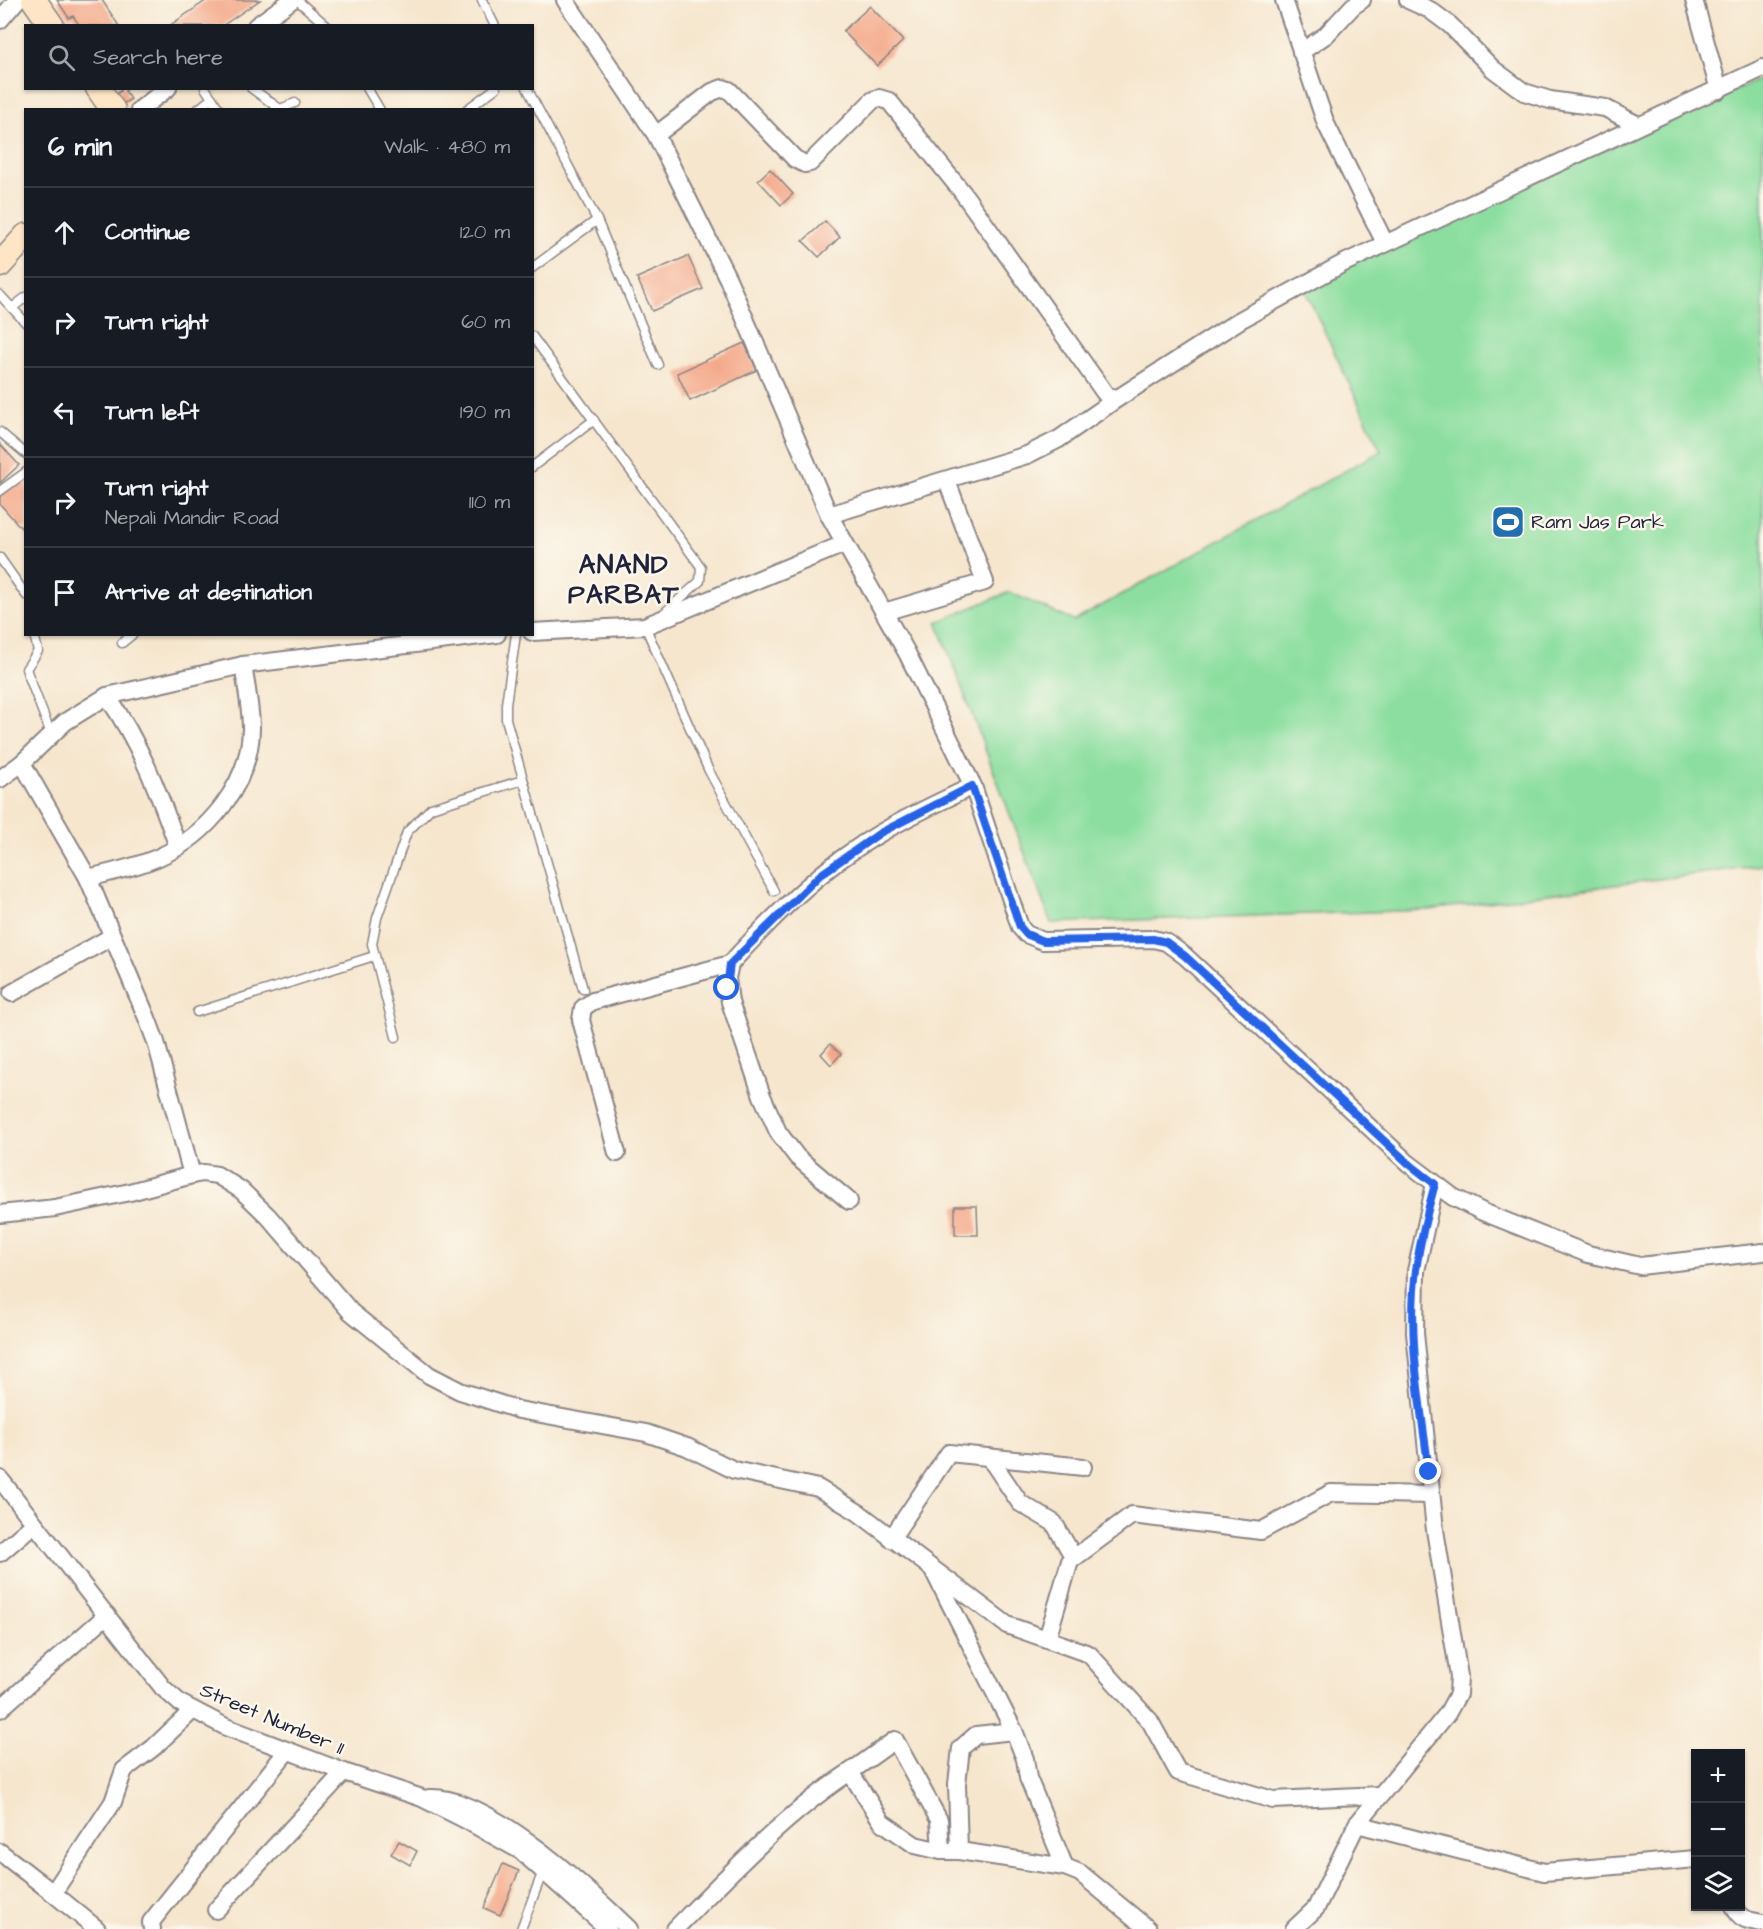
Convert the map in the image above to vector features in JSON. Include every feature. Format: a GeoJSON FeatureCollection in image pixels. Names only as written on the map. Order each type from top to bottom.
{"type":"FeatureCollection","features":[{"type":"Feature","properties":{"kind":"street"},"geometry":{"type":"LineString","coordinates":[[0,20],[17,0]]}},
{"type":"Feature","properties":{"kind":"street"},"geometry":{"type":"LineString","coordinates":[[34,0],[51,24]]}},
{"type":"Feature","properties":{"kind":"street"},"geometry":{"type":"LineString","coordinates":[[259,24],[292,0]]}},
{"type":"Feature","properties":{"kind":"street"},"geometry":{"type":"LineString","coordinates":[[565,0],[656,135],[728,279],[829,515],[911,659],[972,786],[1020,927],[1026,934],[1043,941],[1153,939],[1166,942],[1216,984],[1408,1163],[1435,1184],[1483,1212],[1524,1230],[1616,1263],[1640,1266],[1677,1264],[1763,1251]]}},
{"type":"Feature","properties":{"kind":"street"},"geometry":{"type":"LineString","coordinates":[[1284,0],[1326,124],[1385,243]]}},
{"type":"Feature","properties":{"kind":"street"},"geometry":{"type":"LineString","coordinates":[[1301,52],[1326,35],[1353,6],[1362,0]]}},
{"type":"Feature","properties":{"kind":"street"},"geometry":{"type":"LineString","coordinates":[[1408,0],[1430,10],[1450,25],[1493,69],[1524,92],[1550,100],[1605,108],[1638,125]]}},
{"type":"Feature","properties":{"kind":"street"},"geometry":{"type":"LineString","coordinates":[[1694,0],[1719,90]]}},
{"type":"Feature","properties":{"kind":"street"},"geometry":{"type":"LineString","coordinates":[[829,515],[947,481],[1046,447],[1118,398],[1261,309],[1385,243],[1763,68]]}},
{"type":"Feature","properties":{"kind":"street"},"geometry":{"type":"LineString","coordinates":[[656,135],[712,92],[723,88],[729,90],[795,159],[805,164],[810,163],[873,100],[879,98],[889,101],[963,193],[1107,396],[1118,398]]}},
{"type":"Feature","properties":{"kind":"street"},"geometry":{"type":"LineString","coordinates":[[99,90],[113,108]]}},
{"type":"Feature","properties":{"kind":"street"},"geometry":{"type":"LineString","coordinates":[[142,108],[165,90]]}},
{"type":"Feature","properties":{"kind":"street"},"geometry":{"type":"LineString","coordinates":[[0,265],[24,238]]}},
{"type":"Feature","properties":{"kind":"street"},"geometry":{"type":"LineString","coordinates":[[884,612],[985,582],[947,481]]}},
{"type":"Feature","properties":{"kind":"street"},"geometry":{"type":"LineString","coordinates":[[534,632],[648,625],[844,544]]}},
{"type":"Feature","properties":{"kind":"street"},"geometry":{"type":"LineString","coordinates":[[0,778],[22,763],[64,722],[107,696],[243,665],[480,636]]}},
{"type":"Feature","properties":{"kind":"street"},"geometry":{"type":"LineString","coordinates":[[88,878],[141,864],[178,847],[207,825],[234,788],[249,750],[251,727],[243,665]]}},
{"type":"Feature","properties":{"kind":"street"},"geometry":{"type":"LineString","coordinates":[[107,696],[126,724],[152,774],[178,847]]}},
{"type":"Feature","properties":{"kind":"street"},"geometry":{"type":"LineString","coordinates":[[22,763],[88,878],[156,1042],[192,1174]]}},
{"type":"Feature","properties":{"kind":"street"},"geometry":{"type":"LineString","coordinates":[[616,1153],[581,1020],[583,1008],[593,1001],[730,964],[809,885],[851,852],[912,814],[972,786]]}},
{"type":"Feature","properties":{"kind":"street"},"geometry":{"type":"LineString","coordinates":[[12,993],[111,938]]}},
{"type":"Feature","properties":{"kind":"street"},"geometry":{"type":"LineString","coordinates":[[730,964],[727,978],[730,1002],[762,1096],[778,1132],[797,1156],[849,1201]]}},
{"type":"Feature","properties":{"kind":"street"},"geometry":{"type":"LineString","coordinates":[[0,1214],[55,1208],[130,1192],[192,1174],[217,1175],[241,1190],[268,1216],[357,1318],[420,1368],[450,1386],[519,1410],[646,1433],[687,1447],[734,1470],[818,1488],[858,1513],[1008,1625],[1089,1654],[1150,1721],[1178,1772],[1273,1800],[1380,1795]]}},
{"type":"Feature","properties":{"kind":"street"},"geometry":{"type":"LineString","coordinates":[[1294,1929],[1316,1908],[1357,1824],[1447,1714],[1458,1694],[1459,1676],[1431,1495],[1420,1398],[1414,1307],[1420,1243],[1435,1184]]}},
{"type":"Feature","properties":{"kind":"street"},"geometry":{"type":"LineString","coordinates":[[891,1539],[949,1453],[1083,1467]]}},
{"type":"Feature","properties":{"kind":"street"},"geometry":{"type":"LineString","coordinates":[[989,1457],[1020,1503],[1054,1523],[1074,1558]]}},
{"type":"Feature","properties":{"kind":"street","name":"Street Number 11"},"geometry":{"type":"LineString","coordinates":[[0,1479],[163,1688],[193,1710],[287,1751],[422,1798],[514,1847],[608,1929]]}},
{"type":"Feature","properties":{"kind":"street"},"geometry":{"type":"LineString","coordinates":[[1047,1639],[1070,1561],[1132,1515],[1261,1530],[1331,1493],[1431,1495]]}},
{"type":"Feature","properties":{"kind":"street"},"geometry":{"type":"LineString","coordinates":[[0,1553],[34,1524]]}},
{"type":"Feature","properties":{"kind":"street"},"geometry":{"type":"LineString","coordinates":[[932,1569],[1014,1731],[1025,1759],[1028,1778],[1065,1867]]}},
{"type":"Feature","properties":{"kind":"street"},"geometry":{"type":"LineString","coordinates":[[0,1709],[107,1616]]}},
{"type":"Feature","properties":{"kind":"street"},"geometry":{"type":"LineString","coordinates":[[53,1893],[113,1802],[124,1770],[153,1748],[193,1710]]}},
{"type":"Feature","properties":{"kind":"street"},"geometry":{"type":"LineString","coordinates":[[959,1851],[957,1784],[960,1748],[976,1735],[1014,1731]]}},
{"type":"Feature","properties":{"kind":"street"},"geometry":{"type":"LineString","coordinates":[[675,1929],[735,1868],[821,1790],[895,1740],[939,1820],[941,1851]]}},
{"type":"Feature","properties":{"kind":"street"},"geometry":{"type":"LineString","coordinates":[[152,1929],[151,1922],[287,1751]]}},
{"type":"Feature","properties":{"kind":"street"},"geometry":{"type":"LineString","coordinates":[[216,1910],[344,1772]]}},
{"type":"Feature","properties":{"kind":"street"},"geometry":{"type":"LineString","coordinates":[[850,1772],[882,1822],[915,1845],[941,1851],[959,1851],[1065,1867],[1080,1873],[1148,1929]]}},
{"type":"Feature","properties":{"kind":"street","name":"Street Number 11"},"geometry":{"type":"LineString","coordinates":[[422,1798],[447,1798],[505,1827],[548,1856],[628,1929]]}},
{"type":"Feature","properties":{"kind":"street"},"geometry":{"type":"LineString","coordinates":[[1357,1824],[1544,1872],[1691,1859]]}},
{"type":"Feature","properties":{"kind":"street"},"geometry":{"type":"LineString","coordinates":[[0,1852],[97,1929]]}},
{"type":"Feature","properties":{"kind":"street"},"geometry":{"type":"LineString","coordinates":[[1736,1911],[1738,1916],[1744,1919],[1763,1923]]}},
{"type":"Feature","properties":{"kind":"lane"},"geometry":{"type":"LineString","coordinates":[[297,0],[325,24]]}},
{"type":"Feature","properties":{"kind":"lane"},"geometry":{"type":"LineString","coordinates":[[482,0],[494,24]]}},
{"type":"Feature","properties":{"kind":"lane"},"geometry":{"type":"LineString","coordinates":[[206,90],[219,108]]}},
{"type":"Feature","properties":{"kind":"lane"},"geometry":{"type":"LineString","coordinates":[[254,90],[279,108]]}},
{"type":"Feature","properties":{"kind":"lane"},"geometry":{"type":"LineString","coordinates":[[369,90],[379,108]]}},
{"type":"Feature","properties":{"kind":"lane"},"geometry":{"type":"LineString","coordinates":[[469,108],[493,90]]}},
{"type":"Feature","properties":{"kind":"lane"},"geometry":{"type":"LineString","coordinates":[[528,90],[597,220],[658,364]]}},
{"type":"Feature","properties":{"kind":"lane"},"geometry":{"type":"LineString","coordinates":[[200,108],[212,98]]}},
{"type":"Feature","properties":{"kind":"lane"},"geometry":{"type":"LineString","coordinates":[[282,108],[295,103]]}},
{"type":"Feature","properties":{"kind":"lane"},"geometry":{"type":"LineString","coordinates":[[534,267],[597,220]]}},
{"type":"Feature","properties":{"kind":"lane"},"geometry":{"type":"LineString","coordinates":[[0,295],[24,321]]}},
{"type":"Feature","properties":{"kind":"lane"},"geometry":{"type":"LineString","coordinates":[[12,308],[24,299]]}},
{"type":"Feature","properties":{"kind":"lane"},"geometry":{"type":"LineString","coordinates":[[534,339],[701,567],[700,581],[648,625],[709,771],[774,891]]}},
{"type":"Feature","properties":{"kind":"lane"},"geometry":{"type":"LineString","coordinates":[[534,465],[594,420]]}},
{"type":"Feature","properties":{"kind":"lane"},"geometry":{"type":"LineString","coordinates":[[0,432],[24,452]]}},
{"type":"Feature","properties":{"kind":"lane"},"geometry":{"type":"LineString","coordinates":[[0,491],[24,473]]}},
{"type":"Feature","properties":{"kind":"lane"},"geometry":{"type":"LineString","coordinates":[[0,558],[24,592]]}},
{"type":"Feature","properties":{"kind":"lane"},"geometry":{"type":"LineString","coordinates":[[34,636],[38,651],[26,669],[51,734]]}},
{"type":"Feature","properties":{"kind":"lane"},"geometry":{"type":"LineString","coordinates":[[122,643],[131,636]]}},
{"type":"Feature","properties":{"kind":"lane"},"geometry":{"type":"LineString","coordinates":[[516,636],[506,719],[583,989]]}},
{"type":"Feature","properties":{"kind":"lane"},"geometry":{"type":"LineString","coordinates":[[396,1037],[372,944],[377,918],[400,847],[414,823],[430,808],[523,780]]}},
{"type":"Feature","properties":{"kind":"lane"},"geometry":{"type":"LineString","coordinates":[[197,1012],[374,956]]}},
{"type":"Feature","properties":{"kind":"lane"},"geometry":{"type":"LineString","coordinates":[[521,1929],[543,1870]]}},
{"type":"Feature","properties":{"kind":"green space","name":"Ram Jas Park"},"geometry":{"type":"Polygon","coordinates":[[[1763,78],[1763,865],[1429,910],[1051,923],[937,622],[1009,592],[1074,621],[1381,451],[1303,286],[1763,78]]]}},
{"type":"Feature","properties":{"kind":"building"},"geometry":{"type":"Polygon","coordinates":[[[57,0],[102,0],[118,24],[79,24],[73,16],[69,18],[57,0]]]}},
{"type":"Feature","properties":{"kind":"building"},"geometry":{"type":"Polygon","coordinates":[[[207,0],[260,0],[225,24],[172,24],[207,0]]]}},
{"type":"Feature","properties":{"kind":"building"},"geometry":{"type":"Polygon","coordinates":[[[870,6],[903,41],[877,66],[843,31],[870,6]]]}},
{"type":"Feature","properties":{"kind":"building"},"geometry":{"type":"Polygon","coordinates":[[[126,90],[131,99],[123,104],[116,94],[126,90]]]}},
{"type":"Feature","properties":{"kind":"building"},"geometry":{"type":"Polygon","coordinates":[[[770,169],[793,194],[781,205],[758,180],[770,169]]]}},
{"type":"Feature","properties":{"kind":"building"},"geometry":{"type":"Polygon","coordinates":[[[825,221],[840,237],[819,257],[803,241],[825,221]]]}},
{"type":"Feature","properties":{"kind":"building"},"geometry":{"type":"Polygon","coordinates":[[[688,256],[703,289],[652,311],[637,278],[688,256]]]}},
{"type":"Feature","properties":{"kind":"building"},"geometry":{"type":"Polygon","coordinates":[[[744,343],[757,370],[690,401],[677,373],[744,343]]]}},
{"type":"Feature","properties":{"kind":"building"},"geometry":{"type":"Polygon","coordinates":[[[0,444],[19,465],[0,483],[0,444]]]}},
{"type":"Feature","properties":{"kind":"building"},"geometry":{"type":"Polygon","coordinates":[[[24,476],[24,528],[22,529],[0,504],[0,496],[24,476]]]}},
{"type":"Feature","properties":{"kind":"building"},"geometry":{"type":"Polygon","coordinates":[[[830,1044],[841,1054],[831,1065],[821,1054],[830,1044]]]}},
{"type":"Feature","properties":{"kind":"building"},"geometry":{"type":"Polygon","coordinates":[[[955,1206],[977,1206],[978,1235],[955,1235],[955,1206]]]}},
{"type":"Feature","properties":{"kind":"building"},"geometry":{"type":"Polygon","coordinates":[[[399,1841],[417,1851],[410,1865],[391,1854],[399,1841]]]}},
{"type":"Feature","properties":{"kind":"building"},"geometry":{"type":"Polygon","coordinates":[[[503,1864],[519,1871],[500,1915],[484,1908],[503,1864]]]}},
{"type":"Feature","properties":{"kind":"place","name":"Ram Jas Park"},"geometry":{"type":"Point","coordinates":[1508,522]}},
{"type":"Feature","properties":{"kind":"district","name":"ANAND PARBAT"},"geometry":{"type":"Point","coordinates":[624,580]}},
{"type":"Feature","properties":{"kind":"route"},"geometry":{"type":"LineString","coordinates":[[727,988],[730,964],[820,875],[851,852],[912,814],[972,786],[983,810],[1020,927],[1026,934],[1033,939],[1043,941],[1153,939],[1166,942],[1176,948],[1408,1163],[1435,1184],[1422,1233],[1416,1271],[1414,1307],[1420,1398],[1429,1472]]}}]}
